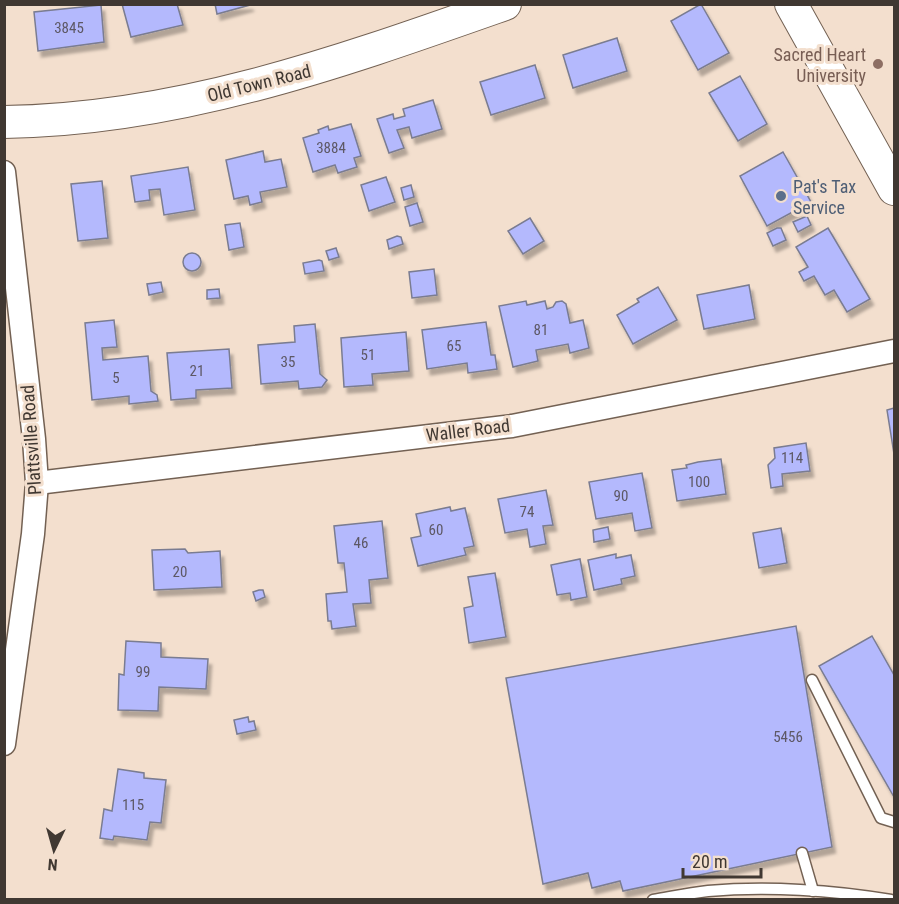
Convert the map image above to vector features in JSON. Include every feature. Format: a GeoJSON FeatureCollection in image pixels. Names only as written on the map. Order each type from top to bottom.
{"type":"FeatureCollection","features":[{"type":"Feature","properties":{"kind":"main road","name":"Old Town Road"},"geometry":{"type":"LineString","coordinates":[[4,122],[90,116],[167,105],[271,82],[351,58],[505,4]]}},
{"type":"Feature","properties":{"kind":"main road"},"geometry":{"type":"LineString","coordinates":[[791,4],[894,189]]}},
{"type":"Feature","properties":{"kind":"street","name":"Plattsville Road"},"geometry":{"type":"LineString","coordinates":[[4,172],[37,483],[31,558],[9,685],[4,744]]}},
{"type":"Feature","properties":{"kind":"street","name":"Waller Road"},"geometry":{"type":"LineString","coordinates":[[37,483],[512,426],[894,351]]}},
{"type":"Feature","properties":{"kind":"lane"},"geometry":{"type":"LineString","coordinates":[[812,681],[881,818],[894,822]]}},
{"type":"Feature","properties":{"kind":"lane"},"geometry":{"type":"LineString","coordinates":[[802,853],[813,891]]}},
{"type":"Feature","properties":{"kind":"lane"},"geometry":{"type":"LineString","coordinates":[[653,900],[708,891],[777,895],[813,891],[891,900]]}},
{"type":"Feature","properties":{"kind":"building"},"geometry":{"type":"Polygon","coordinates":[[[122,4],[177,4],[183,25],[131,37],[122,4]]]}},
{"type":"Feature","properties":{"kind":"building"},"geometry":{"type":"Polygon","coordinates":[[[215,4],[249,4],[250,5],[217,14],[215,4]]]}},
{"type":"Feature","properties":{"kind":"building"},"geometry":{"type":"Polygon","coordinates":[[[701,4],[729,53],[698,70],[671,21],[701,4]]]}},
{"type":"Feature","properties":{"kind":"building"},"geometry":{"type":"Polygon","coordinates":[[[101,5],[104,42],[38,51],[34,12],[101,5]]]}},
{"type":"Feature","properties":{"kind":"building"},"geometry":{"type":"Polygon","coordinates":[[[617,38],[627,71],[573,88],[563,55],[617,38]]]}},
{"type":"Feature","properties":{"kind":"building"},"geometry":{"type":"Polygon","coordinates":[[[535,65],[545,98],[491,115],[480,82],[535,65]]]}},
{"type":"Feature","properties":{"kind":"building"},"geometry":{"type":"Polygon","coordinates":[[[740,76],[767,124],[738,141],[709,93],[740,76]]]}},
{"type":"Feature","properties":{"kind":"building"},"geometry":{"type":"Polygon","coordinates":[[[433,100],[442,129],[412,138],[409,127],[397,130],[404,148],[389,153],[377,119],[393,114],[394,119],[405,116],[403,109],[433,100]]]}},
{"type":"Feature","properties":{"kind":"building"},"geometry":{"type":"Polygon","coordinates":[[[351,124],[361,156],[354,158],[357,167],[338,173],[335,165],[313,172],[303,138],[319,133],[318,130],[328,126],[329,130],[351,124]]]}},
{"type":"Feature","properties":{"kind":"building"},"geometry":{"type":"Polygon","coordinates":[[[263,151],[265,162],[281,159],[287,187],[260,192],[262,202],[250,205],[248,196],[234,199],[226,160],[263,151]]]}},
{"type":"Feature","properties":{"kind":"building"},"geometry":{"type":"Polygon","coordinates":[[[783,152],[811,202],[767,226],[740,176],[783,152]]]}},
{"type":"Feature","properties":{"kind":"building"},"geometry":{"type":"Polygon","coordinates":[[[188,167],[195,210],[164,215],[160,189],[149,190],[150,200],[135,202],[131,176],[188,167]]]}},
{"type":"Feature","properties":{"kind":"building"},"geometry":{"type":"Polygon","coordinates":[[[386,177],[395,202],[369,211],[361,185],[386,177]]]}},
{"type":"Feature","properties":{"kind":"building"},"geometry":{"type":"Polygon","coordinates":[[[102,181],[108,238],[78,241],[71,184],[102,181]]]}},
{"type":"Feature","properties":{"kind":"building"},"geometry":{"type":"Polygon","coordinates":[[[411,185],[414,197],[404,200],[401,188],[411,185]]]}},
{"type":"Feature","properties":{"kind":"building"},"geometry":{"type":"Polygon","coordinates":[[[417,203],[423,222],[410,226],[405,207],[417,203]]]}},
{"type":"Feature","properties":{"kind":"building"},"geometry":{"type":"Polygon","coordinates":[[[807,216],[811,225],[798,232],[793,222],[807,216]]]}},
{"type":"Feature","properties":{"kind":"building"},"geometry":{"type":"Polygon","coordinates":[[[530,218],[544,241],[523,254],[508,231],[530,218]]]}},
{"type":"Feature","properties":{"kind":"building"},"geometry":{"type":"Polygon","coordinates":[[[240,223],[244,247],[229,250],[225,225],[240,223]]]}},
{"type":"Feature","properties":{"kind":"building"},"geometry":{"type":"Polygon","coordinates":[[[781,228],[786,240],[773,246],[767,233],[781,228]]]}},
{"type":"Feature","properties":{"kind":"building"},"geometry":{"type":"Polygon","coordinates":[[[828,228],[870,299],[847,312],[834,290],[825,295],[814,276],[804,281],[799,272],[808,267],[796,247],[828,228]]]}},
{"type":"Feature","properties":{"kind":"building"},"geometry":{"type":"Polygon","coordinates":[[[397,236],[401,237],[403,244],[389,249],[387,240],[397,236]]]}},
{"type":"Feature","properties":{"kind":"building"},"geometry":{"type":"Polygon","coordinates":[[[336,248],[339,257],[329,260],[326,251],[336,248]]]}},
{"type":"Feature","properties":{"kind":"building"},"geometry":{"type":"Polygon","coordinates":[[[188,253],[196,253],[201,258],[199,269],[188,271],[183,266],[183,258],[188,253]]]}},
{"type":"Feature","properties":{"kind":"building"},"geometry":{"type":"Polygon","coordinates":[[[322,261],[324,271],[305,274],[303,263],[322,261]]]}},
{"type":"Feature","properties":{"kind":"building"},"geometry":{"type":"Polygon","coordinates":[[[434,269],[437,295],[412,298],[409,272],[434,269]]]}},
{"type":"Feature","properties":{"kind":"building"},"geometry":{"type":"Polygon","coordinates":[[[161,282],[163,292],[149,295],[147,284],[161,282]]]}},
{"type":"Feature","properties":{"kind":"building"},"geometry":{"type":"Polygon","coordinates":[[[749,285],[755,319],[704,329],[697,295],[749,285]]]}},
{"type":"Feature","properties":{"kind":"building"},"geometry":{"type":"Polygon","coordinates":[[[658,287],[677,320],[633,344],[617,315],[639,302],[637,299],[658,287]]]}},
{"type":"Feature","properties":{"kind":"building"},"geometry":{"type":"Polygon","coordinates":[[[219,289],[220,298],[207,299],[207,290],[219,289]]]}},
{"type":"Feature","properties":{"kind":"building"},"geometry":{"type":"Polygon","coordinates":[[[526,301],[527,305],[545,301],[547,309],[553,307],[556,302],[562,301],[566,304],[570,323],[583,320],[589,348],[570,353],[568,344],[536,350],[538,361],[513,367],[499,306],[526,301]]]}},
{"type":"Feature","properties":{"kind":"building"},"geometry":{"type":"Polygon","coordinates":[[[114,320],[117,347],[102,348],[103,360],[148,356],[151,391],[157,395],[158,401],[129,404],[129,396],[92,400],[85,323],[114,320]]]}},
{"type":"Feature","properties":{"kind":"building"},"geometry":{"type":"Polygon","coordinates":[[[486,322],[491,355],[495,355],[497,369],[468,373],[467,363],[427,369],[422,330],[486,322]]]}},
{"type":"Feature","properties":{"kind":"building"},"geometry":{"type":"Polygon","coordinates":[[[315,324],[320,374],[327,380],[322,387],[299,389],[298,381],[261,384],[258,345],[295,342],[294,326],[315,324]]]}},
{"type":"Feature","properties":{"kind":"building"},"geometry":{"type":"Polygon","coordinates":[[[406,332],[409,371],[372,374],[373,385],[344,387],[341,338],[406,332]]]}},
{"type":"Feature","properties":{"kind":"building"},"geometry":{"type":"Polygon","coordinates":[[[229,349],[232,388],[196,390],[196,398],[171,400],[167,353],[229,349]]]}},
{"type":"Feature","properties":{"kind":"building"},"geometry":{"type":"Polygon","coordinates":[[[894,408],[894,454],[887,410],[894,408]]]}},
{"type":"Feature","properties":{"kind":"building"},"geometry":{"type":"Polygon","coordinates":[[[806,443],[810,471],[782,474],[783,486],[771,488],[768,465],[775,458],[774,448],[806,443]]]}},
{"type":"Feature","properties":{"kind":"building"},"geometry":{"type":"Polygon","coordinates":[[[721,459],[726,494],[677,501],[672,470],[687,468],[686,465],[698,462],[721,459]]]}},
{"type":"Feature","properties":{"kind":"building"},"geometry":{"type":"Polygon","coordinates":[[[642,473],[652,528],[635,531],[632,513],[596,519],[589,482],[642,473]]]}},
{"type":"Feature","properties":{"kind":"building"},"geometry":{"type":"Polygon","coordinates":[[[546,490],[553,525],[543,526],[546,544],[530,547],[527,529],[505,533],[498,499],[546,490]]]}},
{"type":"Feature","properties":{"kind":"building"},"geometry":{"type":"Polygon","coordinates":[[[450,507],[451,511],[465,508],[474,546],[464,548],[466,555],[418,566],[411,538],[421,536],[416,514],[450,507]]]}},
{"type":"Feature","properties":{"kind":"building"},"geometry":{"type":"Polygon","coordinates":[[[382,521],[388,578],[369,580],[371,603],[353,604],[356,626],[332,629],[331,621],[328,621],[326,594],[347,592],[344,563],[338,563],[334,526],[382,521]]]}},
{"type":"Feature","properties":{"kind":"building"},"geometry":{"type":"Polygon","coordinates":[[[608,527],[610,539],[594,542],[593,530],[608,527]]]}},
{"type":"Feature","properties":{"kind":"building"},"geometry":{"type":"Polygon","coordinates":[[[781,528],[787,563],[759,568],[753,533],[781,528]]]}},
{"type":"Feature","properties":{"kind":"building"},"geometry":{"type":"Polygon","coordinates":[[[185,549],[188,553],[220,551],[222,587],[154,590],[152,550],[185,549]]]}},
{"type":"Feature","properties":{"kind":"building"},"geometry":{"type":"Polygon","coordinates":[[[616,554],[616,558],[631,555],[635,576],[621,579],[622,584],[594,590],[588,560],[616,554]]]}},
{"type":"Feature","properties":{"kind":"building"},"geometry":{"type":"Polygon","coordinates":[[[580,559],[587,597],[571,600],[570,593],[557,595],[551,565],[580,559]]]}},
{"type":"Feature","properties":{"kind":"building"},"geometry":{"type":"Polygon","coordinates":[[[495,573],[506,637],[469,643],[464,608],[473,606],[468,577],[495,573]]]}},
{"type":"Feature","properties":{"kind":"building"},"geometry":{"type":"Polygon","coordinates":[[[263,590],[265,597],[256,601],[253,592],[263,590]]]}},
{"type":"Feature","properties":{"kind":"building"},"geometry":{"type":"Polygon","coordinates":[[[796,626],[832,847],[623,891],[620,881],[592,888],[588,873],[543,884],[506,678],[796,626]]]}},
{"type":"Feature","properties":{"kind":"building"},"geometry":{"type":"Polygon","coordinates":[[[872,636],[894,675],[894,797],[819,666],[872,636]]]}},
{"type":"Feature","properties":{"kind":"building"},"geometry":{"type":"Polygon","coordinates":[[[126,641],[161,643],[161,657],[208,659],[206,689],[159,687],[158,711],[118,710],[119,674],[124,675],[126,641]]]}},
{"type":"Feature","properties":{"kind":"building"},"geometry":{"type":"Polygon","coordinates":[[[248,717],[249,722],[254,721],[256,730],[237,734],[234,720],[248,717]]]}},
{"type":"Feature","properties":{"kind":"building"},"geometry":{"type":"Polygon","coordinates":[[[118,769],[144,773],[144,778],[166,780],[161,823],[150,822],[147,840],[114,836],[113,840],[100,838],[104,809],[112,811],[118,769]]]}},
{"type":"Feature","properties":{"kind":"place","name":"Sacred Heart University"},"geometry":{"type":"Point","coordinates":[878,64]}},
{"type":"Feature","properties":{"kind":"place","name":"Pat's Tax Service"},"geometry":{"type":"Point","coordinates":[781,196]}}]}
